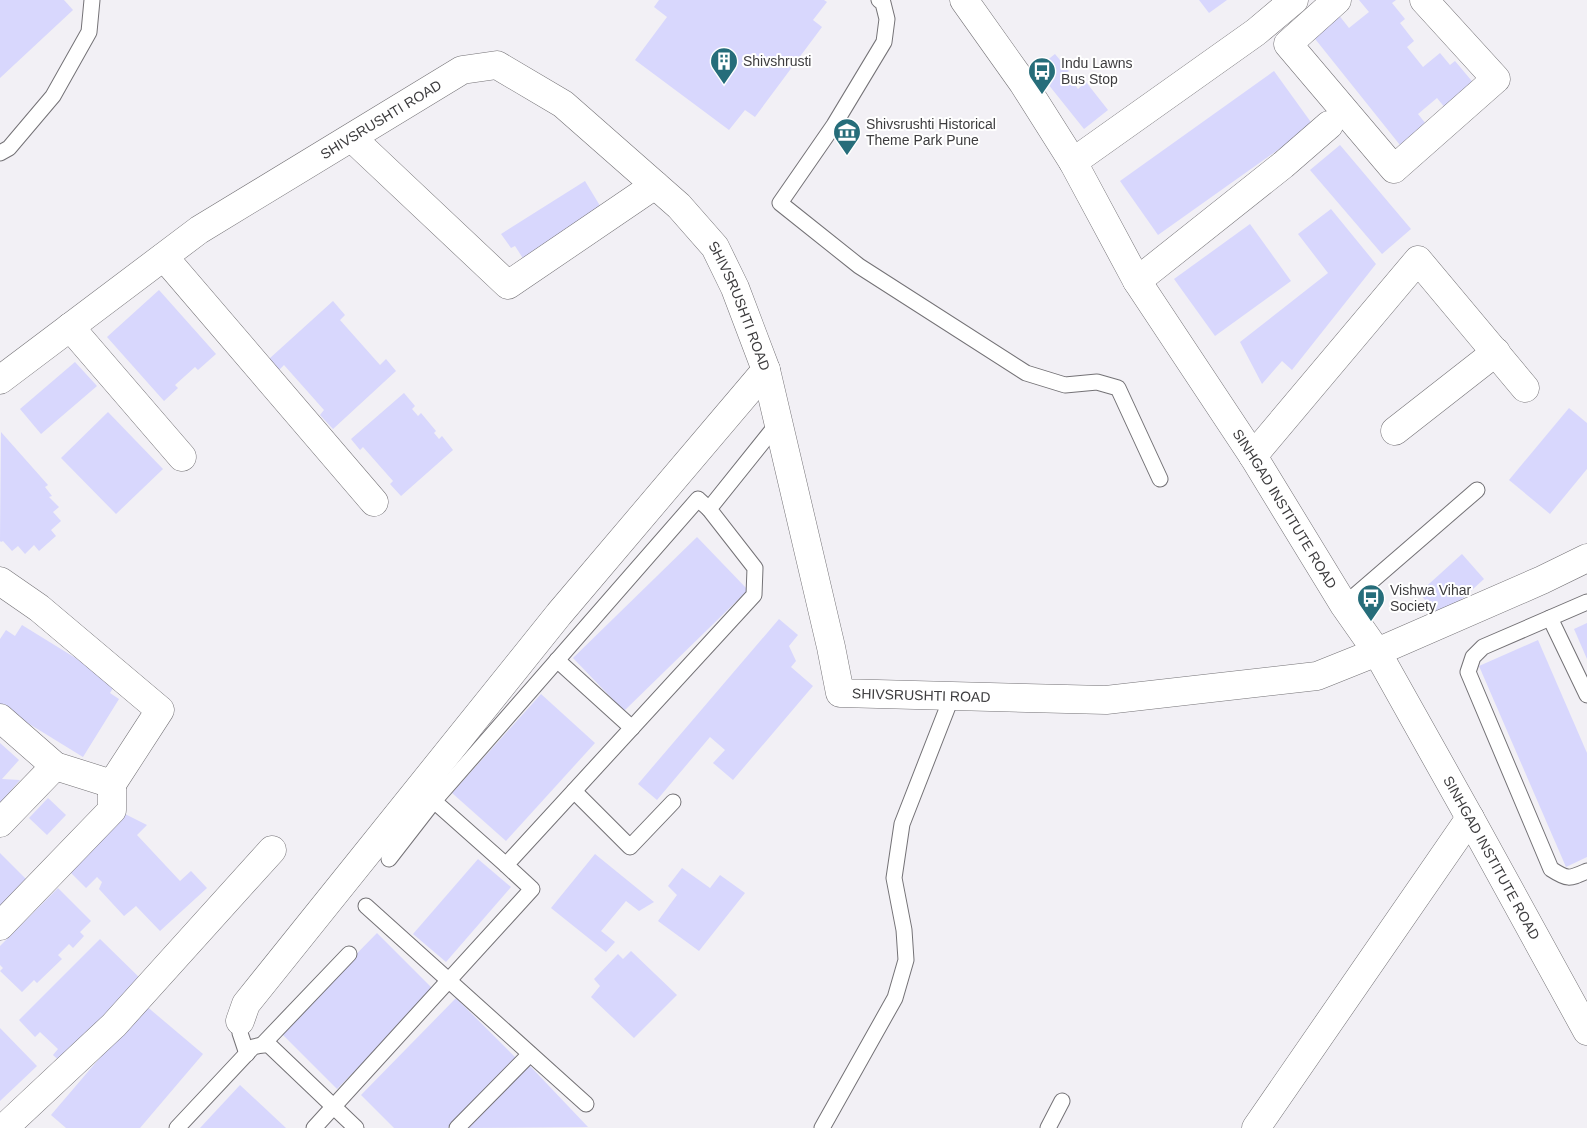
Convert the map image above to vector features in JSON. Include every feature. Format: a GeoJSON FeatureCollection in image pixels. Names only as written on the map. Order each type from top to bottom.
{"type":"FeatureCollection","features":[{"type":"Feature","properties":{"kind":"street","name":"SINHGAD INSTITUTE ROAD"},"geometry":{"type":"LineString","coordinates":[[964,0],[1023,83],[1073,162],[1137,281],[1253,456],[1344,605],[1377,652],[1587,1031]]}},
{"type":"Feature","properties":{"kind":"street"},"geometry":{"type":"LineString","coordinates":[[1073,162],[1256,32],[1294,0]]}},
{"type":"Feature","properties":{"kind":"street"},"geometry":{"type":"LineString","coordinates":[[1337,0],[1288,44],[1394,169],[1496,79],[1424,0]]}},
{"type":"Feature","properties":{"kind":"street","name":"SHIVSRUSHTI ROAD"},"geometry":{"type":"LineString","coordinates":[[0,380],[199,230],[462,70],[497,66],[563,104],[678,206],[715,247],[735,288],[766,370],[831,646],[840,692],[1106,700],[1317,676],[1542,580],[1587,558]]}},
{"type":"Feature","properties":{"kind":"street"},"geometry":{"type":"LineString","coordinates":[[1137,281],[1283,165],[1328,125]]}},
{"type":"Feature","properties":{"kind":"street"},"geometry":{"type":"LineString","coordinates":[[352,138],[508,286],[655,185]]}},
{"type":"Feature","properties":{"kind":"street"},"geometry":{"type":"LineString","coordinates":[[164,257],[374,502]]}},
{"type":"Feature","properties":{"kind":"street"},"geometry":{"type":"LineString","coordinates":[[1253,456],[1418,260],[1526,388]]}},
{"type":"Feature","properties":{"kind":"street"},"geometry":{"type":"LineString","coordinates":[[70,328],[182,457]]}},
{"type":"Feature","properties":{"kind":"street"},"geometry":{"type":"LineString","coordinates":[[1395,431],[1496,352]]}},
{"type":"Feature","properties":{"kind":"street"},"geometry":{"type":"LineString","coordinates":[[240,1021],[246,1004],[559,614],[766,370]]}},
{"type":"Feature","properties":{"kind":"street"},"geometry":{"type":"LineString","coordinates":[[0,581],[39,608],[160,710],[112,784],[112,810],[0,926]]}},
{"type":"Feature","properties":{"kind":"street"},"geometry":{"type":"LineString","coordinates":[[0,718],[55,766],[112,784]]}},
{"type":"Feature","properties":{"kind":"street"},"geometry":{"type":"LineString","coordinates":[[0,823],[55,766]]}},
{"type":"Feature","properties":{"kind":"street"},"geometry":{"type":"LineString","coordinates":[[1256,1128],[1470,818]]}},
{"type":"Feature","properties":{"kind":"street"},"geometry":{"type":"LineString","coordinates":[[18,1124],[114,1025],[272,850]]}},
{"type":"Feature","properties":{"kind":"lane"},"geometry":{"type":"LineString","coordinates":[[0,154],[8,148],[53,96],[89,32],[92,0]]}},
{"type":"Feature","properties":{"kind":"lane"},"geometry":{"type":"LineString","coordinates":[[879,0],[883,3],[887,18],[884,42],[834,125],[780,203],[859,266],[1026,373],[1065,385],[1097,382],[1118,388],[1160,479]]}},
{"type":"Feature","properties":{"kind":"lane"},"geometry":{"type":"LineString","coordinates":[[708,509],[778,423]]}},
{"type":"Feature","properties":{"kind":"lane"},"geometry":{"type":"LineString","coordinates":[[1344,605],[1477,490]]}},
{"type":"Feature","properties":{"kind":"lane"},"geometry":{"type":"LineString","coordinates":[[389,859],[434,801],[698,498],[755,568],[754,595],[506,865]]}},
{"type":"Feature","properties":{"kind":"lane"},"geometry":{"type":"LineString","coordinates":[[1587,602],[1483,647],[1473,657],[1468,672],[1551,869],[1561,876],[1571,878],[1587,871]]}},
{"type":"Feature","properties":{"kind":"lane"},"geometry":{"type":"LineString","coordinates":[[1550,618],[1587,695]]}},
{"type":"Feature","properties":{"kind":"lane"},"geometry":{"type":"LineString","coordinates":[[557,660],[632,728]]}},
{"type":"Feature","properties":{"kind":"lane"},"geometry":{"type":"LineString","coordinates":[[822,1128],[895,998],[906,960],[904,930],[894,878],[902,824],[952,696]]}},
{"type":"Feature","properties":{"kind":"lane"},"geometry":{"type":"LineString","coordinates":[[574,791],[630,847],[673,802]]}},
{"type":"Feature","properties":{"kind":"lane"},"geometry":{"type":"LineString","coordinates":[[314,1128],[532,889],[434,801]]}},
{"type":"Feature","properties":{"kind":"lane"},"geometry":{"type":"LineString","coordinates":[[366,906],[586,1104]]}},
{"type":"Feature","properties":{"kind":"lane"},"geometry":{"type":"LineString","coordinates":[[262,1045],[349,954]]}},
{"type":"Feature","properties":{"kind":"lane"},"geometry":{"type":"LineString","coordinates":[[240,1021],[240,1033],[247,1054]]}},
{"type":"Feature","properties":{"kind":"lane"},"geometry":{"type":"LineString","coordinates":[[177,1128],[253,1047],[270,1045],[356,1128]]}},
{"type":"Feature","properties":{"kind":"lane"},"geometry":{"type":"LineString","coordinates":[[457,1128],[530,1054]]}},
{"type":"Feature","properties":{"kind":"lane"},"geometry":{"type":"LineString","coordinates":[[1048,1128],[1062,1101]]}},
{"type":"Feature","properties":{"kind":"building"},"geometry":{"type":"Polygon","coordinates":[[[0,0],[64,0],[73,10],[0,78],[0,0]]]}},
{"type":"Feature","properties":{"kind":"building","name":"Shivshrusti"},"geometry":{"type":"Polygon","coordinates":[[[659,0],[824,0],[827,2],[813,20],[822,27],[755,117],[745,110],[729,130],[635,60],[667,17],[654,7],[659,0]]]}},
{"type":"Feature","properties":{"kind":"building"},"geometry":{"type":"Polygon","coordinates":[[[1199,0],[1227,0],[1209,13],[1199,0]]]}},
{"type":"Feature","properties":{"kind":"building"},"geometry":{"type":"Polygon","coordinates":[[[1359,0],[1396,0],[1392,3],[1405,19],[1400,23],[1414,41],[1407,47],[1423,67],[1440,53],[1450,65],[1455,61],[1476,86],[1446,109],[1437,98],[1418,114],[1426,124],[1400,145],[1312,35],[1338,14],[1349,28],[1369,12],[1359,0]]]}},
{"type":"Feature","properties":{"kind":"building"},"geometry":{"type":"Polygon","coordinates":[[[1055,54],[1069,71],[1066,73],[1078,89],[1086,82],[1108,110],[1084,129],[1036,69],[1055,54]]]}},
{"type":"Feature","properties":{"kind":"building"},"geometry":{"type":"Polygon","coordinates":[[[1274,71],[1313,125],[1158,235],[1120,181],[1274,71]]]}},
{"type":"Feature","properties":{"kind":"building"},"geometry":{"type":"Polygon","coordinates":[[[1340,145],[1411,229],[1382,254],[1310,170],[1340,145]]]}},
{"type":"Feature","properties":{"kind":"building"},"geometry":{"type":"Polygon","coordinates":[[[585,181],[605,214],[526,263],[515,246],[511,248],[501,234],[585,181]]]}},
{"type":"Feature","properties":{"kind":"building"},"geometry":{"type":"Polygon","coordinates":[[[1331,209],[1376,264],[1292,370],[1282,361],[1262,384],[1240,342],[1328,273],[1298,234],[1331,209]]]}},
{"type":"Feature","properties":{"kind":"building"},"geometry":{"type":"Polygon","coordinates":[[[1250,224],[1291,281],[1215,336],[1174,279],[1250,224]]]}},
{"type":"Feature","properties":{"kind":"building"},"geometry":{"type":"Polygon","coordinates":[[[159,290],[216,354],[198,370],[195,367],[175,385],[178,388],[164,401],[107,337],[159,290]]]}},
{"type":"Feature","properties":{"kind":"building"},"geometry":{"type":"Polygon","coordinates":[[[333,301],[345,315],[340,320],[380,365],[386,359],[396,371],[333,429],[320,415],[324,410],[284,365],[279,370],[269,359],[333,301]]]}},
{"type":"Feature","properties":{"kind":"building"},"geometry":{"type":"Polygon","coordinates":[[[75,362],[97,386],[41,434],[20,409],[75,362]]]}},
{"type":"Feature","properties":{"kind":"building"},"geometry":{"type":"Polygon","coordinates":[[[404,393],[415,406],[412,409],[418,416],[421,413],[436,431],[434,433],[439,439],[442,436],[453,450],[401,496],[390,484],[393,481],[363,447],[360,450],[351,439],[404,393]]]}},
{"type":"Feature","properties":{"kind":"building"},"geometry":{"type":"Polygon","coordinates":[[[1569,408],[1587,423],[1587,469],[1550,514],[1509,480],[1569,408]]]}},
{"type":"Feature","properties":{"kind":"building"},"geometry":{"type":"Polygon","coordinates":[[[108,412],[163,469],[116,514],[61,458],[108,412]]]}},
{"type":"Feature","properties":{"kind":"building"},"geometry":{"type":"Polygon","coordinates":[[[1,432],[48,485],[45,487],[52,496],[49,497],[59,507],[53,512],[61,521],[51,530],[56,536],[39,551],[34,545],[25,554],[18,546],[12,551],[3,541],[0,541],[1,432]]]}},
{"type":"Feature","properties":{"kind":"building"},"geometry":{"type":"Polygon","coordinates":[[[697,537],[748,590],[624,711],[573,658],[697,537]]]}},
{"type":"Feature","properties":{"kind":"building"},"geometry":{"type":"Polygon","coordinates":[[[1462,554],[1484,579],[1441,618],[1419,593],[1462,554]]]}},
{"type":"Feature","properties":{"kind":"building"},"geometry":{"type":"Polygon","coordinates":[[[779,619],[798,635],[789,646],[796,661],[791,667],[813,686],[733,780],[713,763],[725,750],[710,737],[657,800],[638,784],[779,619]]]}},
{"type":"Feature","properties":{"kind":"building"},"geometry":{"type":"Polygon","coordinates":[[[1587,623],[1587,659],[1574,629],[1587,623]]]}},
{"type":"Feature","properties":{"kind":"building"},"geometry":{"type":"Polygon","coordinates":[[[22,625],[116,683],[110,693],[119,699],[83,757],[0,706],[0,639],[6,630],[15,636],[22,625]]]}},
{"type":"Feature","properties":{"kind":"building"},"geometry":{"type":"Polygon","coordinates":[[[1538,640],[1587,753],[1587,857],[1566,867],[1479,666],[1538,640]]]}},
{"type":"Feature","properties":{"kind":"building"},"geometry":{"type":"Polygon","coordinates":[[[541,694],[595,743],[506,841],[452,793],[541,694]]]}},
{"type":"Feature","properties":{"kind":"building"},"geometry":{"type":"Polygon","coordinates":[[[0,743],[19,760],[2,779],[20,780],[0,803],[0,743]]]}},
{"type":"Feature","properties":{"kind":"building"},"geometry":{"type":"Polygon","coordinates":[[[48,798],[66,815],[47,835],[29,818],[48,798]]]}},
{"type":"Feature","properties":{"kind":"building"},"geometry":{"type":"Polygon","coordinates":[[[125,814],[147,825],[137,835],[180,881],[191,871],[207,888],[160,931],[136,906],[124,916],[99,889],[102,882],[97,877],[86,888],[68,870],[125,814]]]}},
{"type":"Feature","properties":{"kind":"building"},"geometry":{"type":"Polygon","coordinates":[[[0,853],[30,883],[0,914],[0,853]]]}},
{"type":"Feature","properties":{"kind":"building"},"geometry":{"type":"Polygon","coordinates":[[[595,854],[654,902],[639,911],[626,901],[601,931],[615,942],[606,952],[551,908],[595,854]]]}},
{"type":"Feature","properties":{"kind":"building"},"geometry":{"type":"Polygon","coordinates":[[[478,859],[511,887],[446,962],[413,934],[478,859]]]}},
{"type":"Feature","properties":{"kind":"building"},"geometry":{"type":"Polygon","coordinates":[[[682,868],[710,888],[720,875],[745,893],[699,951],[658,921],[677,895],[668,886],[682,868]]]}},
{"type":"Feature","properties":{"kind":"building"},"geometry":{"type":"Polygon","coordinates":[[[58,888],[91,921],[80,932],[84,936],[73,948],[69,944],[58,955],[62,959],[37,983],[34,980],[22,992],[0,971],[3,968],[0,965],[0,946],[58,888]]]}},
{"type":"Feature","properties":{"kind":"building"},"geometry":{"type":"Polygon","coordinates":[[[377,933],[434,990],[337,1089],[280,1032],[377,933]]]}},
{"type":"Feature","properties":{"kind":"building"},"geometry":{"type":"Polygon","coordinates":[[[100,939],[145,983],[64,1065],[53,1055],[58,1049],[40,1032],[35,1037],[19,1020],[100,939]]]}},
{"type":"Feature","properties":{"kind":"building"},"geometry":{"type":"Polygon","coordinates":[[[631,951],[677,995],[634,1038],[591,997],[600,986],[594,979],[618,954],[623,959],[631,951]]]}},
{"type":"Feature","properties":{"kind":"building"},"geometry":{"type":"Polygon","coordinates":[[[456,998],[517,1059],[448,1128],[394,1128],[361,1095],[456,998]]]}},
{"type":"Feature","properties":{"kind":"building"},"geometry":{"type":"Polygon","coordinates":[[[145,1005],[203,1054],[140,1128],[66,1128],[51,1115],[145,1005]]]}},
{"type":"Feature","properties":{"kind":"building"},"geometry":{"type":"Polygon","coordinates":[[[0,1028],[37,1066],[0,1101],[0,1028]]]}},
{"type":"Feature","properties":{"kind":"building"},"geometry":{"type":"Polygon","coordinates":[[[530,1066],[588,1127],[465,1128],[530,1066]]]}},
{"type":"Feature","properties":{"kind":"building"},"geometry":{"type":"Polygon","coordinates":[[[240,1085],[286,1128],[200,1128],[240,1085]]]}},
{"type":"Feature","properties":{"kind":"place","name":"Shivshrusti"},"geometry":{"type":"Point","coordinates":[724,85]}},
{"type":"Feature","properties":{"kind":"place","name":"Indu Lawns Bus Stop"},"geometry":{"type":"Point","coordinates":[1042,95]}},
{"type":"Feature","properties":{"kind":"place","name":"Shivsrushti Historical Theme Park Pune"},"geometry":{"type":"Point","coordinates":[847,156]}},
{"type":"Feature","properties":{"kind":"place","name":"Vishwa Vihar Society"},"geometry":{"type":"Point","coordinates":[1371,622]}}]}
